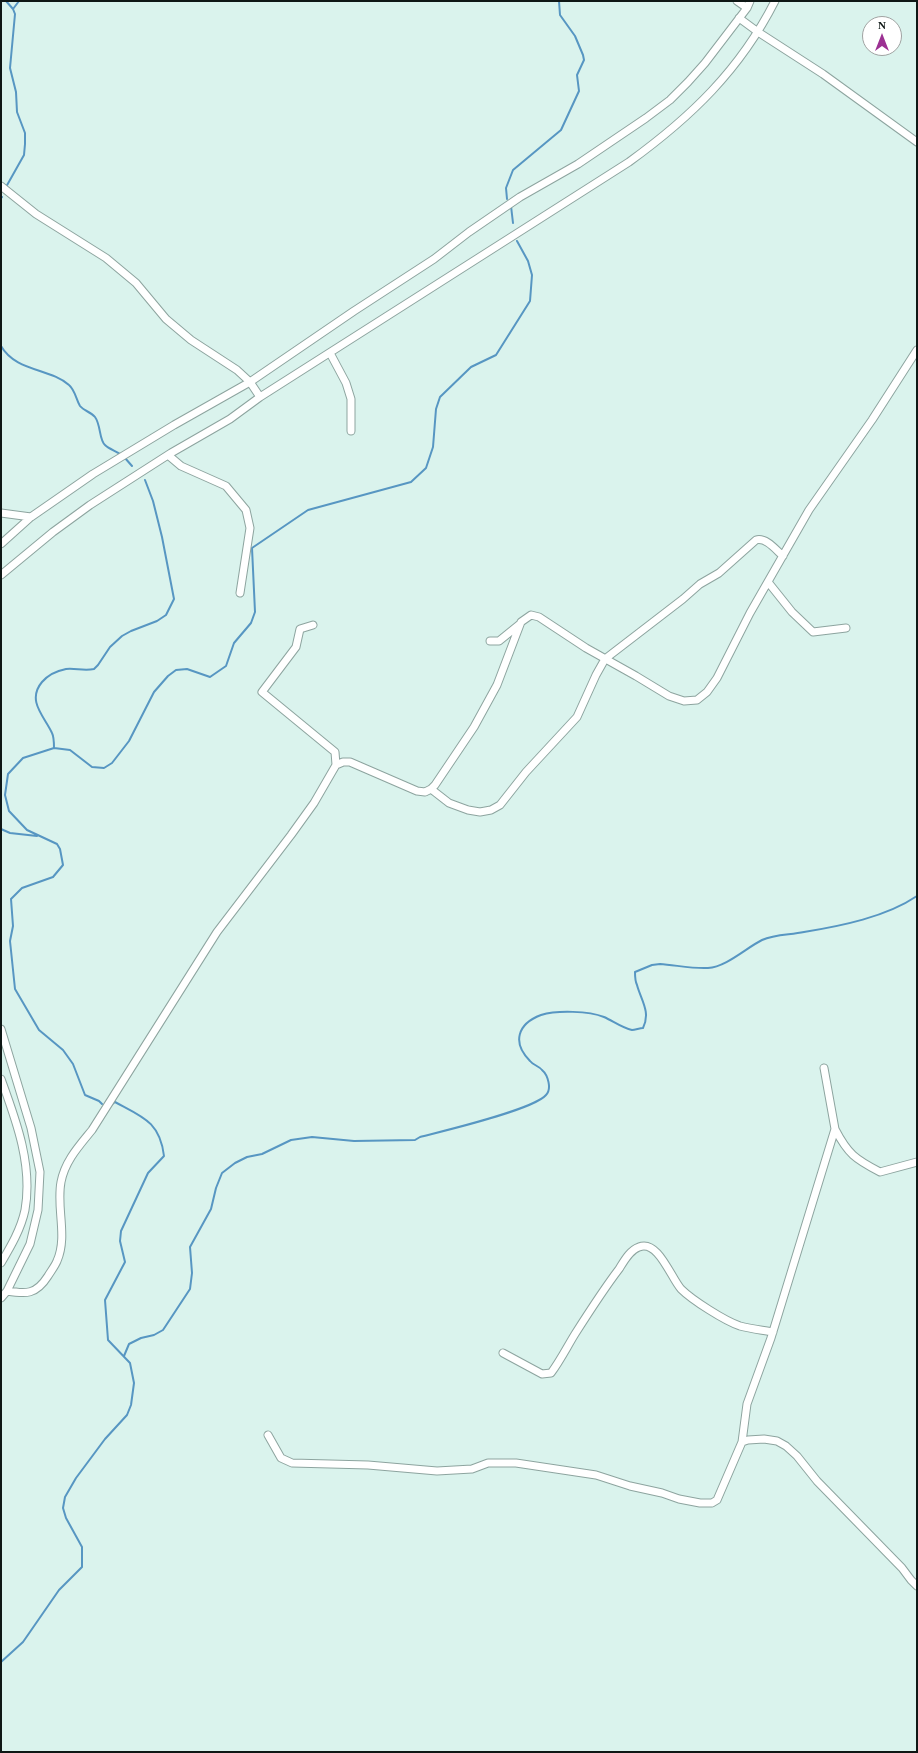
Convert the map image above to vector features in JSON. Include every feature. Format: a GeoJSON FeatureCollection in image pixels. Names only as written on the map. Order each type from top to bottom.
{"type":"FeatureCollection","features":[{"type":"Feature","properties":{"kind":"street"},"geometry":{"type":"LineString","coordinates":[[1,544],[31,517],[93,474],[174,425],[250,382],[354,311],[434,260],[469,232],[520,197],[578,164],[646,118],[670,100],[705,63],[748,4],[737,1]]}},
{"type":"Feature","properties":{"kind":"street"},"geometry":{"type":"LineString","coordinates":[[1,575],[84,509],[168,455],[230,419],[260,397],[629,162],[658,141],[710,94],[750,46],[775,1]]}},
{"type":"Feature","properties":{"kind":"street"},"geometry":{"type":"LineString","coordinates":[[739,18],[823,74],[917,142]]}},
{"type":"Feature","properties":{"kind":"street"},"geometry":{"type":"LineString","coordinates":[[1,186],[36,214],[106,258],[136,283],[166,319],[191,340],[237,370],[250,382],[260,397]]}},
{"type":"Feature","properties":{"kind":"street"},"geometry":{"type":"LineString","coordinates":[[490,641],[499,641],[531,615],[539,616],[605,659],[668,696],[684,700],[697,700],[707,692],[717,678],[750,614],[809,510],[872,420],[917,350]]}},
{"type":"Feature","properties":{"kind":"street"},"geometry":{"type":"LineString","coordinates":[[330,353],[346,383],[351,399],[351,431]]}},
{"type":"Feature","properties":{"kind":"street"},"geometry":{"type":"LineString","coordinates":[[168,455],[181,466],[226,486],[246,510],[250,528],[240,593]]}},
{"type":"Feature","properties":{"kind":"street"},"geometry":{"type":"LineString","coordinates":[[1,513],[31,517]]}},
{"type":"Feature","properties":{"kind":"street"},"geometry":{"type":"LineString","coordinates":[[431,789],[450,803],[468,810],[480,812],[491,810],[500,805],[526,772],[577,717],[605,659],[683,599],[700,584],[730,564],[756,540],[760,539],[765,541],[783,556]]}},
{"type":"Feature","properties":{"kind":"street"},"geometry":{"type":"LineString","coordinates":[[768,582],[792,612],[813,632],[846,628]]}},
{"type":"Feature","properties":{"kind":"street"},"geometry":{"type":"LineString","coordinates":[[336,765],[343,762],[350,762],[417,791],[425,792],[431,789],[441,777],[474,727],[497,686],[521,622]]}},
{"type":"Feature","properties":{"kind":"street"},"geometry":{"type":"LineString","coordinates":[[7,1291],[25,1294],[33,1292],[44,1282],[58,1260],[62,1244],[59,1206],[61,1182],[72,1156],[92,1130],[217,932],[314,803],[336,765],[335,752],[262,692],[296,647],[300,629],[313,625]]}},
{"type":"Feature","properties":{"kind":"street"},"geometry":{"type":"LineString","coordinates":[[1,1029],[31,1128],[40,1172],[38,1210],[30,1244],[7,1291],[1,1298]]}},
{"type":"Feature","properties":{"kind":"street"},"geometry":{"type":"LineString","coordinates":[[824,1068],[835,1129],[845,1148],[851,1154],[880,1172],[917,1162]]}},
{"type":"Feature","properties":{"kind":"street"},"geometry":{"type":"LineString","coordinates":[[1,1079],[16,1120],[24,1154],[27,1183],[25,1210],[15,1240],[1,1263]]}},
{"type":"Feature","properties":{"kind":"street"},"geometry":{"type":"LineString","coordinates":[[268,1435],[281,1458],[292,1463],[303,1464],[315,1462],[437,1471],[472,1468],[488,1463],[516,1463],[596,1475],[679,1499],[712,1504],[717,1500],[742,1442],[747,1404],[773,1332],[835,1129]]}},
{"type":"Feature","properties":{"kind":"street"},"geometry":{"type":"LineString","coordinates":[[503,1353],[542,1374],[551,1372],[603,1291],[630,1253],[640,1246],[646,1246],[653,1249],[660,1255],[674,1280],[682,1289],[700,1303],[739,1325],[773,1332]]}},
{"type":"Feature","properties":{"kind":"street"},"geometry":{"type":"LineString","coordinates":[[742,1442],[764,1439],[777,1441],[786,1446],[797,1456],[817,1481],[902,1568],[917,1586]]}},
{"type":"Feature","properties":{"kind":"waterway"},"geometry":{"type":"LineString","coordinates":[[6,1],[13,9],[15,14],[10,68],[16,92],[17,112],[25,133],[25,144],[24,155],[6,187]]}},
{"type":"Feature","properties":{"kind":"waterway"},"geometry":{"type":"LineString","coordinates":[[13,9],[19,1]]}},
{"type":"Feature","properties":{"kind":"waterway"},"geometry":{"type":"LineString","coordinates":[[507,199],[506,188],[513,170],[561,130],[579,91],[577,75],[584,60],[583,55],[575,36],[560,15],[559,1]]}},
{"type":"Feature","properties":{"kind":"waterway"},"geometry":{"type":"LineString","coordinates":[[511,206],[513,223]]}},
{"type":"Feature","properties":{"kind":"waterway"},"geometry":{"type":"LineString","coordinates":[[102,1104],[99,1101],[85,1095],[73,1064],[63,1050],[39,1030],[15,989],[10,941],[13,926],[11,899],[22,888],[53,877],[63,865],[60,849],[57,844],[27,830],[9,811],[5,795],[8,774],[23,758],[54,748],[70,750],[92,767],[104,768],[112,763],[129,741],[154,692],[168,676],[176,670],[187,669],[210,677],[226,666],[234,643],[251,623],[255,612],[252,548],[308,510],[411,482],[426,468],[433,447],[436,409],[440,397],[471,367],[496,355],[530,301],[532,275],[528,261],[517,241]]}},
{"type":"Feature","properties":{"kind":"waterway"},"geometry":{"type":"LineString","coordinates":[[1,346],[15,361],[52,375],[69,385],[80,406],[92,414],[97,420],[103,443],[108,448],[120,454]]}},
{"type":"Feature","properties":{"kind":"waterway"},"geometry":{"type":"LineString","coordinates":[[125,458],[132,466]]}},
{"type":"Feature","properties":{"kind":"waterway"},"geometry":{"type":"LineString","coordinates":[[54,748],[53,735],[38,709],[36,702],[38,689],[42,682],[50,675],[62,670],[94,669],[110,647],[122,636],[157,621],[166,615],[174,599],[162,537],[153,501],[145,480]]}},
{"type":"Feature","properties":{"kind":"waterway"},"geometry":{"type":"LineString","coordinates":[[1,829],[10,833],[37,836]]}},
{"type":"Feature","properties":{"kind":"waterway"},"geometry":{"type":"LineString","coordinates":[[124,1356],[129,1344],[163,1330],[190,1289],[192,1273],[190,1247],[211,1209],[216,1188],[222,1173],[235,1163],[247,1157],[262,1154],[291,1140],[312,1137],[354,1141],[415,1140],[420,1137],[467,1125],[524,1107],[538,1101],[546,1095],[549,1089],[546,1075],[524,1054],[519,1041],[522,1029],[533,1019],[548,1013],[582,1012],[604,1017],[628,1029],[632,1030],[643,1028],[646,1011],[636,982],[635,972],[652,965],[660,964],[696,968],[715,967],[729,961],[756,943],[767,938],[833,927],[863,920],[891,910],[917,896]]}},
{"type":"Feature","properties":{"kind":"waterway"},"geometry":{"type":"LineString","coordinates":[[1,1662],[23,1642],[59,1590],[82,1567],[82,1547],[66,1518],[63,1508],[65,1497],[76,1478],[105,1439],[127,1415],[131,1405],[134,1383],[130,1363],[108,1340],[105,1300],[125,1262],[120,1241],[121,1231],[148,1173],[164,1156],[159,1135],[148,1122],[134,1112],[115,1102],[111,1105]]}}]}
